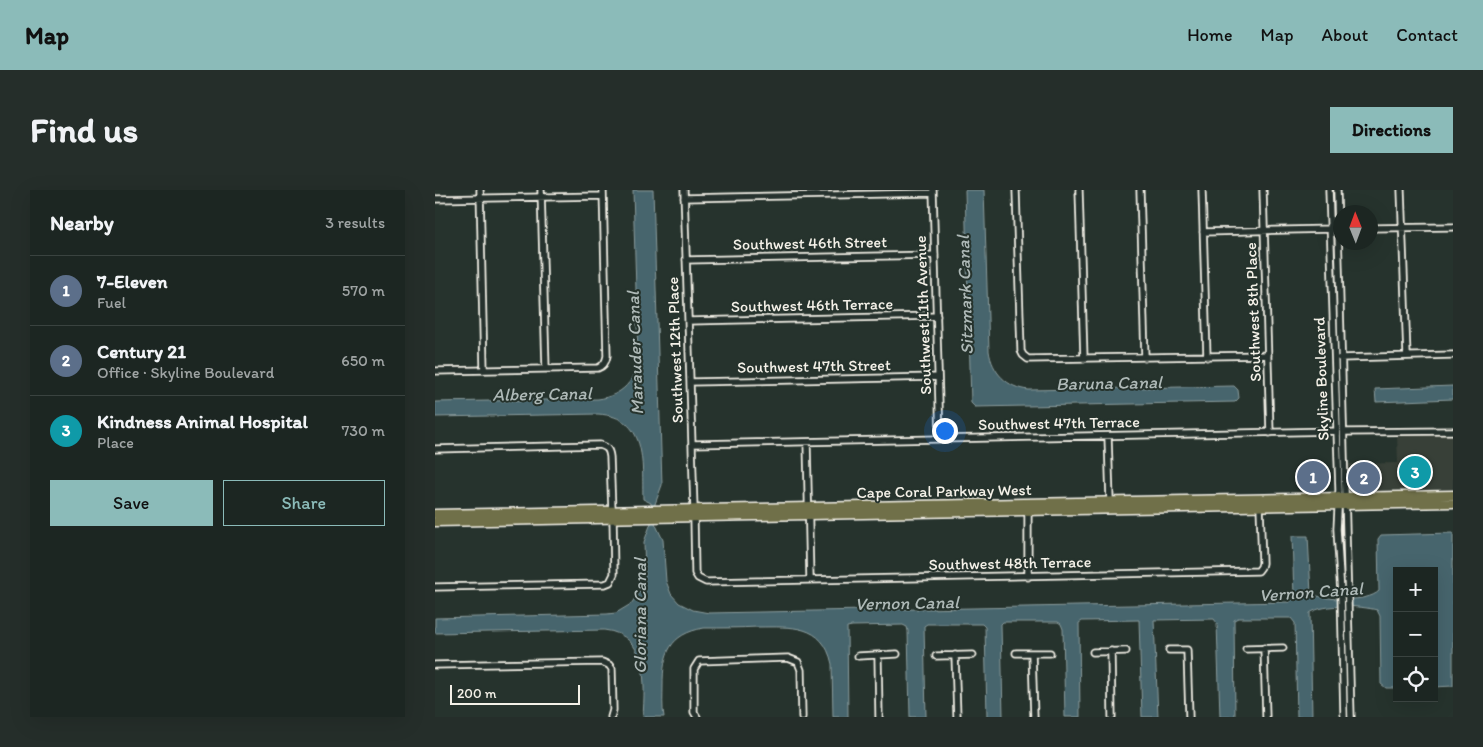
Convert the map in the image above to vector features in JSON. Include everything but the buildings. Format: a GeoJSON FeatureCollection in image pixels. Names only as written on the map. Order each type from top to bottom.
{"type":"FeatureCollection","features":[{"type":"Feature","properties":{"kind":"main road","name":"Cape Coral Parkway West"},"geometry":{"type":"LineString","coordinates":[[809,511],[966,512],[1260,506],[1453,495]]}},
{"type":"Feature","properties":{"kind":"main road","name":"Cape Coral Parkway West"},"geometry":{"type":"LineString","coordinates":[[435,522],[501,521],[665,513],[809,511],[1110,501],[1453,503]]}},
{"type":"Feature","properties":{"kind":"main road"},"geometry":{"type":"LineString","coordinates":[[1028,511],[1037,506],[1078,506],[1087,502]]}},
{"type":"Feature","properties":{"kind":"main road"},"geometry":{"type":"LineString","coordinates":[[966,512],[980,508],[1017,507],[1021,503]]}},
{"type":"Feature","properties":{"kind":"main road","name":"Cape Coral Parkway West"},"geometry":{"type":"LineString","coordinates":[[435,516],[447,514],[555,512],[612,515]]}},
{"type":"Feature","properties":{"kind":"main road"},"geometry":{"type":"LineString","coordinates":[[501,521],[517,516],[552,516],[555,512]]}},
{"type":"Feature","properties":{"kind":"street"},"geometry":{"type":"LineString","coordinates":[[480,190],[485,370]]}},
{"type":"Feature","properties":{"kind":"street","name":"Southwest 12th Place"},"geometry":{"type":"LineString","coordinates":[[684,190],[695,573],[697,578]]}},
{"type":"Feature","properties":{"kind":"street"},"geometry":{"type":"LineString","coordinates":[[1016,190],[1021,351],[1028,359],[1268,355]]}},
{"type":"Feature","properties":{"kind":"street"},"geometry":{"type":"LineString","coordinates":[[1079,190],[1084,359]]}},
{"type":"Feature","properties":{"kind":"street"},"geometry":{"type":"LineString","coordinates":[[1140,190],[1145,358]]}},
{"type":"Feature","properties":{"kind":"street"},"geometry":{"type":"LineString","coordinates":[[1202,190],[1207,357]]}},
{"type":"Feature","properties":{"kind":"street","name":"Southwest 8th Place"},"geometry":{"type":"LineString","coordinates":[[1263,190],[1271,433]]}},
{"type":"Feature","properties":{"kind":"street","name":"Skyline Boulevard"},"geometry":{"type":"LineString","coordinates":[[1329,190],[1336,432],[1342,501],[1344,598]]}},
{"type":"Feature","properties":{"kind":"street","name":"Skyline Boulevard"},"geometry":{"type":"LineString","coordinates":[[1337,190],[1338,205]]}},
{"type":"Feature","properties":{"kind":"street"},"geometry":{"type":"LineString","coordinates":[[1401,190],[1407,356]]}},
{"type":"Feature","properties":{"kind":"street"},"geometry":{"type":"LineString","coordinates":[[684,198],[933,191]]}},
{"type":"Feature","properties":{"kind":"street","name":"Southwest 11th Avenue"},"geometry":{"type":"LineString","coordinates":[[933,191],[940,439]]}},
{"type":"Feature","properties":{"kind":"street"},"geometry":{"type":"LineString","coordinates":[[541,193],[546,369]]}},
{"type":"Feature","properties":{"kind":"street"},"geometry":{"type":"LineString","coordinates":[[435,199],[480,198],[541,193],[603,193],[607,356],[607,361],[598,368],[435,371]]}},
{"type":"Feature","properties":{"kind":"street"},"geometry":{"type":"LineString","coordinates":[[1378,228],[1453,227]]}},
{"type":"Feature","properties":{"kind":"street"},"geometry":{"type":"LineString","coordinates":[[1203,232],[1330,229]]}},
{"type":"Feature","properties":{"kind":"street","name":"Skyline Boulevard"},"geometry":{"type":"LineString","coordinates":[[1339,250],[1345,465],[1337,539],[1345,608],[1351,717]]}},
{"type":"Feature","properties":{"kind":"street","name":"Southwest 46th Street"},"geometry":{"type":"LineString","coordinates":[[686,260],[935,254]]}},
{"type":"Feature","properties":{"kind":"street","name":"Southwest 46th Terrace"},"geometry":{"type":"LineString","coordinates":[[688,321],[937,316]]}},
{"type":"Feature","properties":{"kind":"street"},"geometry":{"type":"LineString","coordinates":[[1334,358],[1453,355]]}},
{"type":"Feature","properties":{"kind":"street","name":"Southwest 47th Street"},"geometry":{"type":"LineString","coordinates":[[690,382],[938,377]]}},
{"type":"Feature","properties":{"kind":"street"},"geometry":{"type":"LineString","coordinates":[[1335,384],[1339,399],[1339,423],[1344,432],[1453,430]]}},
{"type":"Feature","properties":{"kind":"street"},"geometry":{"type":"LineString","coordinates":[[1336,432],[1342,438],[1345,465]]}},
{"type":"Feature","properties":{"kind":"street","name":"Southwest 47th Terrace"},"geometry":{"type":"LineString","coordinates":[[691,444],[1336,432]]}},
{"type":"Feature","properties":{"kind":"street"},"geometry":{"type":"LineString","coordinates":[[1108,436],[1110,501]]}},
{"type":"Feature","properties":{"kind":"street"},"geometry":{"type":"LineString","coordinates":[[807,442],[810,580]]}},
{"type":"Feature","properties":{"kind":"street"},"geometry":{"type":"LineString","coordinates":[[435,449],[600,445],[606,447],[609,450],[610,457],[614,574],[610,582],[605,584],[435,588]]}},
{"type":"Feature","properties":{"kind":"street","name":"Southwest 48th Terrace"},"geometry":{"type":"LineString","coordinates":[[697,578],[706,582],[1258,571],[1262,563],[1260,506]]}},
{"type":"Feature","properties":{"kind":"street"},"geometry":{"type":"LineString","coordinates":[[1028,511],[1028,577]]}},
{"type":"Feature","properties":{"kind":"street"},"geometry":{"type":"LineString","coordinates":[[612,515],[665,513]]}},
{"type":"Feature","properties":{"kind":"street","name":"Skyline Boulevard"},"geometry":{"type":"LineString","coordinates":[[1344,717],[1345,608]]}},
{"type":"Feature","properties":{"kind":"street"},"geometry":{"type":"LineString","coordinates":[[1264,648],[1266,717]]}},
{"type":"Feature","properties":{"kind":"street"},"geometry":{"type":"LineString","coordinates":[[1246,649],[1283,648]]}},
{"type":"Feature","properties":{"kind":"street"},"geometry":{"type":"LineString","coordinates":[[1169,650],[1187,650],[1189,717]]}},
{"type":"Feature","properties":{"kind":"street"},"geometry":{"type":"LineString","coordinates":[[1093,652],[1126,651]]}},
{"type":"Feature","properties":{"kind":"street"},"geometry":{"type":"LineString","coordinates":[[1111,652],[1111,717]]}},
{"type":"Feature","properties":{"kind":"street"},"geometry":{"type":"LineString","coordinates":[[1016,653],[1050,653]]}},
{"type":"Feature","properties":{"kind":"street"},"geometry":{"type":"LineString","coordinates":[[1032,653],[1034,717]]}},
{"type":"Feature","properties":{"kind":"street"},"geometry":{"type":"LineString","coordinates":[[858,656],[897,654]]}},
{"type":"Feature","properties":{"kind":"street"},"geometry":{"type":"LineString","coordinates":[[878,655],[879,717]]}},
{"type":"Feature","properties":{"kind":"street"},"geometry":{"type":"LineString","coordinates":[[955,655],[957,717]]}},
{"type":"Feature","properties":{"kind":"street"},"geometry":{"type":"LineString","coordinates":[[936,656],[973,655]]}},
{"type":"Feature","properties":{"kind":"street"},"geometry":{"type":"LineString","coordinates":[[697,717],[694,712],[694,669],[696,664],[704,660],[788,658],[798,662],[801,670],[802,717]]}},
{"type":"Feature","properties":{"kind":"street"},"geometry":{"type":"LineString","coordinates":[[435,665],[602,662],[609,665],[612,669],[613,710],[611,717]]}},
{"type":"Feature","properties":{"kind":"shaded area"},"geometry":{"type":"Polygon","coordinates":[[[1453,432],[1453,492],[1348,495],[1347,464],[1398,463],[1397,434],[1453,432]]]}},
{"type":"Feature","properties":{"kind":"water","name":"Gloriana Canal"},"geometry":{"type":"Polygon","coordinates":[[[633,190],[653,190],[662,485],[655,504],[655,523],[663,540],[666,581],[671,594],[679,603],[693,610],[709,613],[1290,602],[1294,596],[1292,536],[1308,536],[1311,594],[1326,598],[1356,599],[1373,595],[1379,591],[1378,539],[1381,535],[1453,533],[1453,686],[1438,687],[1438,567],[1393,567],[1393,688],[1386,688],[1381,684],[1380,616],[1377,610],[1362,607],[1333,607],[1310,613],[1312,717],[1297,717],[1295,623],[1291,618],[1238,618],[1234,620],[1235,717],[1220,717],[1217,623],[1214,619],[1154,620],[1158,717],[1142,717],[1139,620],[1082,621],[1079,623],[1080,717],[1065,717],[1063,629],[1058,622],[1003,622],[1001,624],[1003,717],[987,717],[985,627],[982,624],[927,624],[924,626],[926,717],[910,717],[908,631],[907,627],[903,625],[847,627],[848,717],[833,717],[832,664],[828,651],[813,634],[804,630],[782,627],[704,628],[683,635],[670,647],[664,664],[664,717],[643,717],[644,690],[641,663],[637,651],[629,641],[619,634],[604,630],[435,633],[435,618],[607,614],[616,613],[631,604],[642,588],[645,576],[644,542],[651,523],[651,503],[643,499],[642,457],[634,432],[626,423],[614,417],[598,414],[435,417],[435,402],[598,399],[607,397],[627,385],[635,372],[638,356],[633,190]]]}},
{"type":"Feature","properties":{"kind":"water"},"geometry":{"type":"Polygon","coordinates":[[[965,190],[984,190],[989,351],[993,366],[1007,382],[1021,389],[1029,390],[1234,386],[1238,390],[1239,398],[1235,402],[975,407],[971,403],[965,190]]]}},
{"type":"Feature","properties":{"kind":"water"},"geometry":{"type":"Polygon","coordinates":[[[1453,386],[1453,399],[1376,402],[1375,389],[1453,386]]]}},
{"type":"Feature","properties":{"kind":"place","name":"Kindness Animal Hospital"},"geometry":{"type":"Point","coordinates":[1415,472]}},
{"type":"Feature","properties":{"kind":"place","name":"7-Eleven"},"geometry":{"type":"Point","coordinates":[1313,477]}},
{"type":"Feature","properties":{"kind":"place","name":"Century 21"},"geometry":{"type":"Point","coordinates":[1364,478]}},
{"type":"Feature","properties":{"kind":"water label","name":"Sitzmark Canal"},"geometry":{"type":"Point","coordinates":[965,295]}},
{"type":"Feature","properties":{"kind":"water label","name":"Marauder Canal"},"geometry":{"type":"Point","coordinates":[635,353]}},
{"type":"Feature","properties":{"kind":"water label","name":"Baruna Canal"},"geometry":{"type":"Point","coordinates":[1109,383]}},
{"type":"Feature","properties":{"kind":"water label","name":"Alberg Canal"},"geometry":{"type":"Point","coordinates":[542,394]}},
{"type":"Feature","properties":{"kind":"water label","name":"Vernon Canal"},"geometry":{"type":"Point","coordinates":[1311,592]}},
{"type":"Feature","properties":{"kind":"water label","name":"Vernon Canal"},"geometry":{"type":"Point","coordinates":[907,603]}}]}
